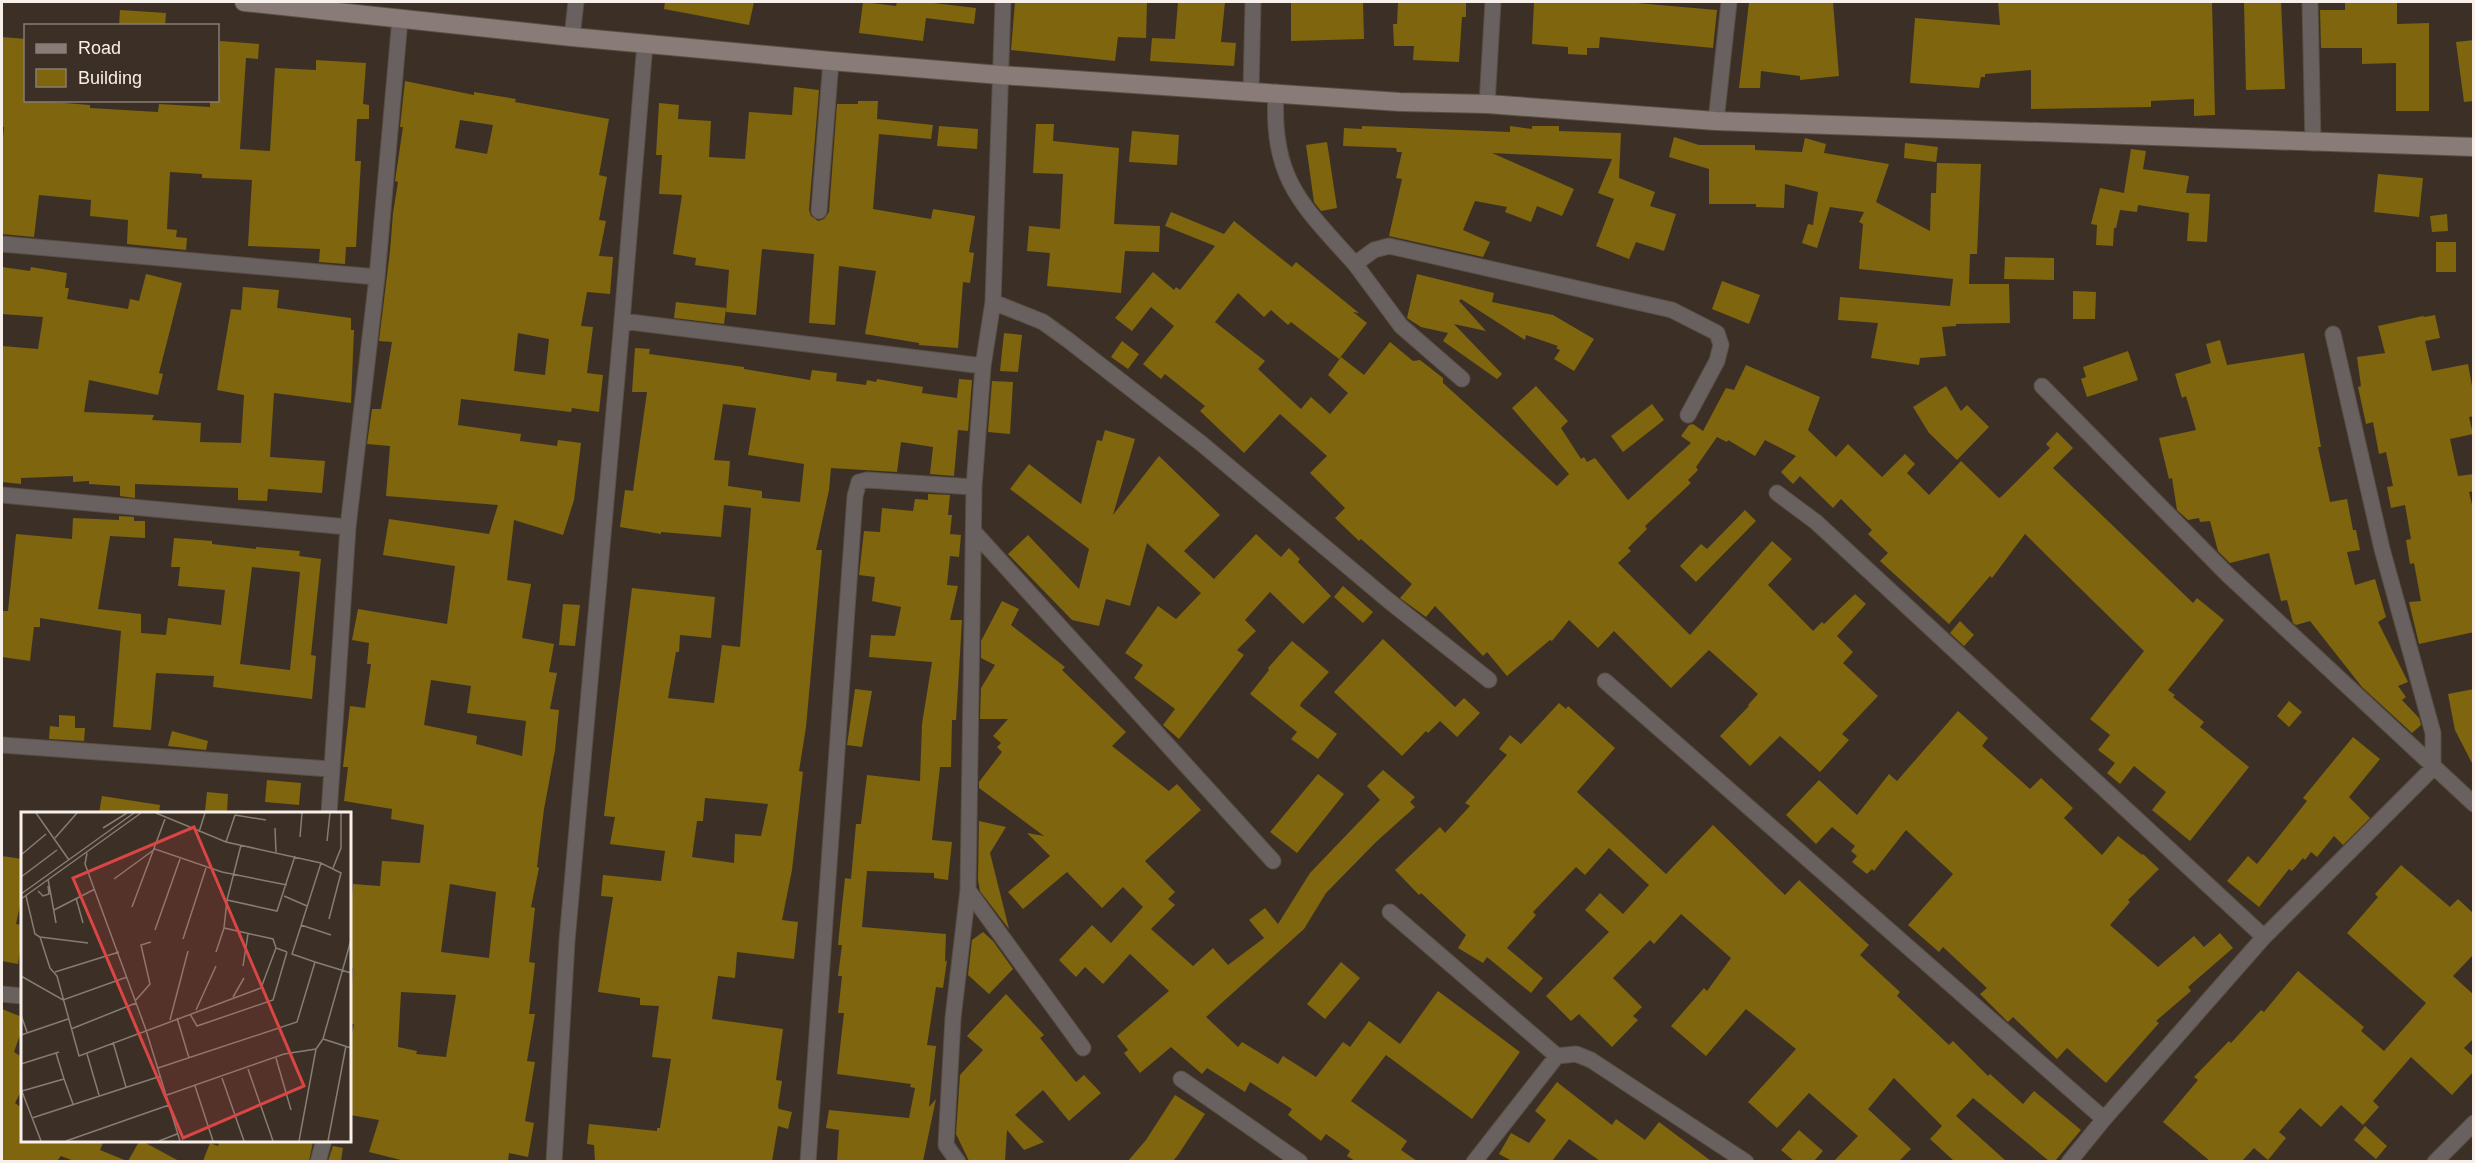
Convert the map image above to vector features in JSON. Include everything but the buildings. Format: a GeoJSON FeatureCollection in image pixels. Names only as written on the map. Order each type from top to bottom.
{"type":"FeatureCollection","features":[{"type":"Feature","properties":{"kind":"street"},"geometry":{"type":"LineString","coordinates":[[244,2],[311,6],[400,19],[831,61],[1000,75],[1401,102],[1487,104],[1716,121],[2474,147]]}},
{"type":"Feature","properties":{"kind":"street"},"geometry":{"type":"LineString","coordinates":[[572,37],[576,2]]}},
{"type":"Feature","properties":{"kind":"street"},"geometry":{"type":"LineString","coordinates":[[958,1161],[946,1145],[953,1018],[968,890],[974,487],[983,366],[993,302],[1003,2]]}},
{"type":"Feature","properties":{"kind":"street"},"geometry":{"type":"LineString","coordinates":[[1251,91],[1253,2]]}},
{"type":"Feature","properties":{"kind":"street"},"geometry":{"type":"LineString","coordinates":[[1487,104],[1493,2]]}},
{"type":"Feature","properties":{"kind":"street"},"geometry":{"type":"LineString","coordinates":[[1716,121],[1729,2]]}},
{"type":"Feature","properties":{"kind":"street"},"geometry":{"type":"LineString","coordinates":[[2310,2],[2313,143]]}},
{"type":"Feature","properties":{"kind":"street"},"geometry":{"type":"LineString","coordinates":[[329,812],[330,769],[348,527],[377,277],[400,19]]}},
{"type":"Feature","properties":{"kind":"street"},"geometry":{"type":"LineString","coordinates":[[554,1161],[567,940],[645,43]]}},
{"type":"Feature","properties":{"kind":"street"},"geometry":{"type":"LineString","coordinates":[[819,211],[831,61]]}},
{"type":"Feature","properties":{"kind":"street"},"geometry":{"type":"LineString","coordinates":[[1275,92],[1274,114],[1280,153],[1287,179],[1305,208],[1355,264],[1401,326],[1462,379]]}},
{"type":"Feature","properties":{"kind":"street"},"geometry":{"type":"LineString","coordinates":[[2,244],[377,277]]}},
{"type":"Feature","properties":{"kind":"street"},"geometry":{"type":"LineString","coordinates":[[1355,264],[1374,250],[1389,246],[1672,310],[1717,333],[1721,345],[1717,361],[1688,415]]}},
{"type":"Feature","properties":{"kind":"street"},"geometry":{"type":"LineString","coordinates":[[993,302],[1042,322],[1068,340],[1202,444],[1389,601],[1489,680]]}},
{"type":"Feature","properties":{"kind":"street"},"geometry":{"type":"LineString","coordinates":[[622,321],[983,366]]}},
{"type":"Feature","properties":{"kind":"street"},"geometry":{"type":"LineString","coordinates":[[2069,1161],[2264,937],[2433,768],[2433,733],[2382,549],[2333,334]]}},
{"type":"Feature","properties":{"kind":"street"},"geometry":{"type":"LineString","coordinates":[[2042,386],[2227,574],[2474,804]]}},
{"type":"Feature","properties":{"kind":"street"},"geometry":{"type":"LineString","coordinates":[[808,1161],[855,496],[859,482],[867,480],[974,487]]}},
{"type":"Feature","properties":{"kind":"street"},"geometry":{"type":"LineString","coordinates":[[1777,493],[1816,522],[2264,937]]}},
{"type":"Feature","properties":{"kind":"street"},"geometry":{"type":"LineString","coordinates":[[2,495],[348,527]]}},
{"type":"Feature","properties":{"kind":"street"},"geometry":{"type":"LineString","coordinates":[[975,534],[1273,861]]}},
{"type":"Feature","properties":{"kind":"street"},"geometry":{"type":"LineString","coordinates":[[1605,681],[2104,1119]]}},
{"type":"Feature","properties":{"kind":"street"},"geometry":{"type":"LineString","coordinates":[[2,745],[330,769]]}},
{"type":"Feature","properties":{"kind":"street"},"geometry":{"type":"LineString","coordinates":[[968,890],[1083,1048]]}},
{"type":"Feature","properties":{"kind":"street"},"geometry":{"type":"LineString","coordinates":[[1390,912],[1557,1056]]}},
{"type":"Feature","properties":{"kind":"street"},"geometry":{"type":"LineString","coordinates":[[2,994],[21,996]]}},
{"type":"Feature","properties":{"kind":"street"},"geometry":{"type":"LineString","coordinates":[[1474,1161],[1557,1056],[1576,1054],[1591,1060],[1746,1161]]}},
{"type":"Feature","properties":{"kind":"street"},"geometry":{"type":"LineString","coordinates":[[1180,1079],[1300,1161]]}},
{"type":"Feature","properties":{"kind":"street"},"geometry":{"type":"LineString","coordinates":[[2435,1161],[2474,1123]]}},
{"type":"Feature","properties":{"kind":"street"},"geometry":{"type":"LineString","coordinates":[[318,1161],[323,1142]]}}]}
